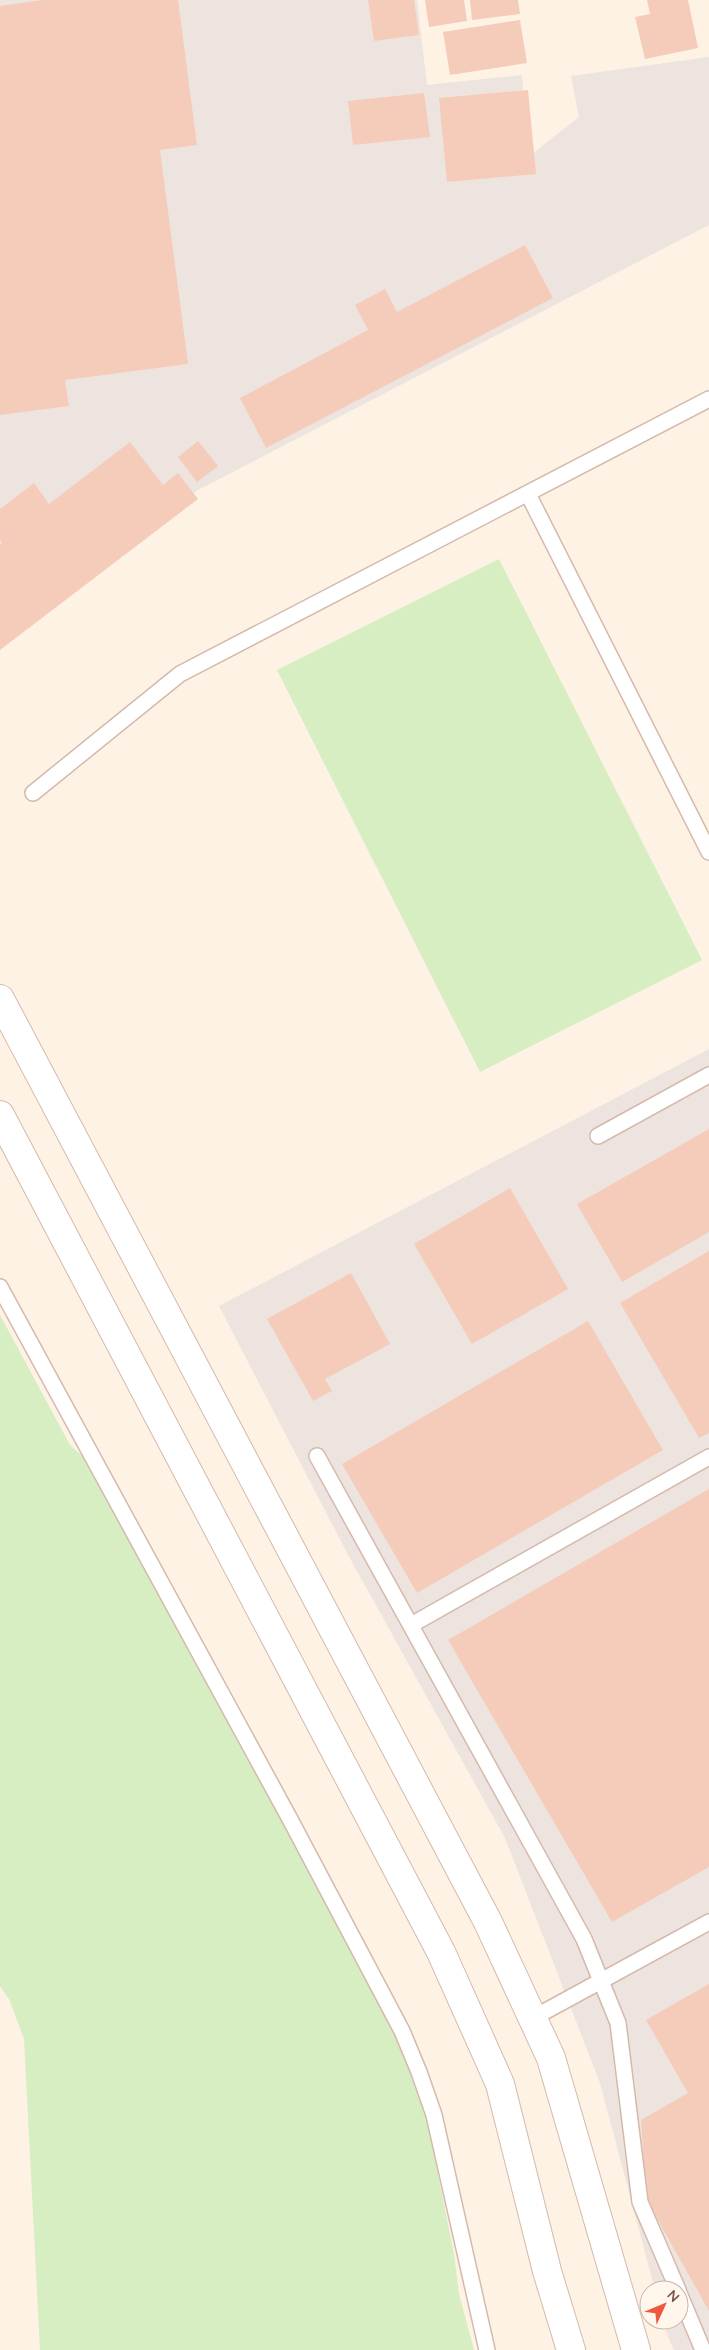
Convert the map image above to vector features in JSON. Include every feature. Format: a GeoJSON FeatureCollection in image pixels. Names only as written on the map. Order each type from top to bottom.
{"type":"FeatureCollection","features":[{"type":"Feature","properties":{"kind":"street"},"geometry":{"type":"LineString","coordinates":[[0,999],[484,1913],[551,2058],[636,2350]]}},
{"type":"Feature","properties":{"kind":"street"},"geometry":{"type":"LineString","coordinates":[[0,1115],[441,1952],[500,2084],[547,2271],[571,2350]]}},
{"type":"Feature","properties":{"kind":"lane"},"geometry":{"type":"LineString","coordinates":[[33,793],[180,674],[709,399]]}},
{"type":"Feature","properties":{"kind":"lane"},"geometry":{"type":"LineString","coordinates":[[528,494],[709,852]]}},
{"type":"Feature","properties":{"kind":"lane"},"geometry":{"type":"LineString","coordinates":[[598,1136],[709,1075]]}},
{"type":"Feature","properties":{"kind":"lane"},"geometry":{"type":"LineString","coordinates":[[0,1286],[291,1821],[402,2031],[420,2072],[434,2115],[487,2350]]}},
{"type":"Feature","properties":{"kind":"lane"},"geometry":{"type":"LineString","coordinates":[[318,1456],[584,1939],[618,2023],[640,2202],[673,2280]]}},
{"type":"Feature","properties":{"kind":"lane"},"geometry":{"type":"LineString","coordinates":[[411,1625],[709,1457]]}},
{"type":"Feature","properties":{"kind":"lane"},"geometry":{"type":"LineString","coordinates":[[533,2018],[602,1983],[709,1922]]}},
{"type":"Feature","properties":{"kind":"lane"},"geometry":{"type":"LineString","coordinates":[[689,2318],[703,2350]]}},
{"type":"Feature","properties":{"kind":"shaded area"},"geometry":{"type":"Polygon","coordinates":[[[0,0],[417,0],[427,85],[522,75],[528,157],[579,117],[571,76],[709,57],[709,225],[198,490],[0,645],[0,0]]]}},
{"type":"Feature","properties":{"kind":"shaded area"},"geometry":{"type":"Polygon","coordinates":[[[709,1049],[709,2350],[674,2350],[668,2337],[666,2330],[689,2330],[689,2280],[652,2280],[600,2083],[505,1838],[347,1553],[219,1306],[709,1049]]]}},
{"type":"Feature","properties":{"kind":"green space"},"geometry":{"type":"Polygon","coordinates":[[[499,559],[702,960],[480,1072],[277,670],[499,559]]]}},
{"type":"Feature","properties":{"kind":"green space"},"geometry":{"type":"Polygon","coordinates":[[[0,1315],[70,1445],[88,1461],[384,2009],[408,2063],[428,2124],[454,2254],[459,2294],[474,2350],[40,2350],[24,2039],[9,1999],[0,1986],[0,1315]]]}},
{"type":"Feature","properties":{"kind":"building"},"geometry":{"type":"Polygon","coordinates":[[[43,0],[178,0],[197,145],[160,150],[188,364],[65,380],[69,406],[0,415],[0,6],[43,0]]]}},
{"type":"Feature","properties":{"kind":"building"},"geometry":{"type":"Polygon","coordinates":[[[368,0],[414,0],[419,35],[374,41],[368,0]]]}},
{"type":"Feature","properties":{"kind":"building"},"geometry":{"type":"Polygon","coordinates":[[[425,0],[464,0],[467,21],[429,27],[425,0]]]}},
{"type":"Feature","properties":{"kind":"building"},"geometry":{"type":"Polygon","coordinates":[[[470,0],[518,0],[520,14],[472,20],[470,0]]]}},
{"type":"Feature","properties":{"kind":"building"},"geometry":{"type":"Polygon","coordinates":[[[647,0],[688,0],[698,48],[645,59],[635,17],[650,14],[647,0]]]}},
{"type":"Feature","properties":{"kind":"building"},"geometry":{"type":"Polygon","coordinates":[[[520,20],[527,63],[450,75],[443,32],[520,20]]]}},
{"type":"Feature","properties":{"kind":"building"},"geometry":{"type":"Polygon","coordinates":[[[528,90],[536,174],[447,182],[439,98],[528,90]]]}},
{"type":"Feature","properties":{"kind":"building"},"geometry":{"type":"Polygon","coordinates":[[[424,93],[430,137],[353,145],[348,101],[424,93]]]}},
{"type":"Feature","properties":{"kind":"building"},"geometry":{"type":"Polygon","coordinates":[[[525,245],[553,298],[266,448],[240,398],[368,330],[355,305],[385,289],[397,312],[525,245]]]}},
{"type":"Feature","properties":{"kind":"building"},"geometry":{"type":"Polygon","coordinates":[[[198,441],[218,466],[197,482],[178,457],[198,441]]]}},
{"type":"Feature","properties":{"kind":"building"},"geometry":{"type":"Polygon","coordinates":[[[130,442],[163,485],[178,473],[198,499],[0,650],[0,545],[2,543],[0,540],[0,509],[34,483],[49,504],[130,442]]]}},
{"type":"Feature","properties":{"kind":"building"},"geometry":{"type":"Polygon","coordinates":[[[709,1129],[709,1232],[622,1282],[577,1204],[709,1129]]]}},
{"type":"Feature","properties":{"kind":"building"},"geometry":{"type":"Polygon","coordinates":[[[510,1188],[568,1289],[472,1344],[414,1244],[510,1188]]]}},
{"type":"Feature","properties":{"kind":"building"},"geometry":{"type":"Polygon","coordinates":[[[709,1251],[709,1433],[699,1438],[620,1303],[709,1251]]]}},
{"type":"Feature","properties":{"kind":"building"},"geometry":{"type":"Polygon","coordinates":[[[351,1273],[390,1344],[325,1379],[332,1391],[313,1401],[267,1319],[351,1273]]]}},
{"type":"Feature","properties":{"kind":"building"},"geometry":{"type":"Polygon","coordinates":[[[588,1321],[663,1450],[417,1593],[342,1464],[588,1321]]]}},
{"type":"Feature","properties":{"kind":"building"},"geometry":{"type":"Polygon","coordinates":[[[709,1489],[709,1867],[612,1922],[448,1640],[709,1489]]]}},
{"type":"Feature","properties":{"kind":"building"},"geometry":{"type":"Polygon","coordinates":[[[709,1984],[709,2311],[646,2199],[641,2120],[688,2093],[646,2020],[709,1984]]]}}]}
